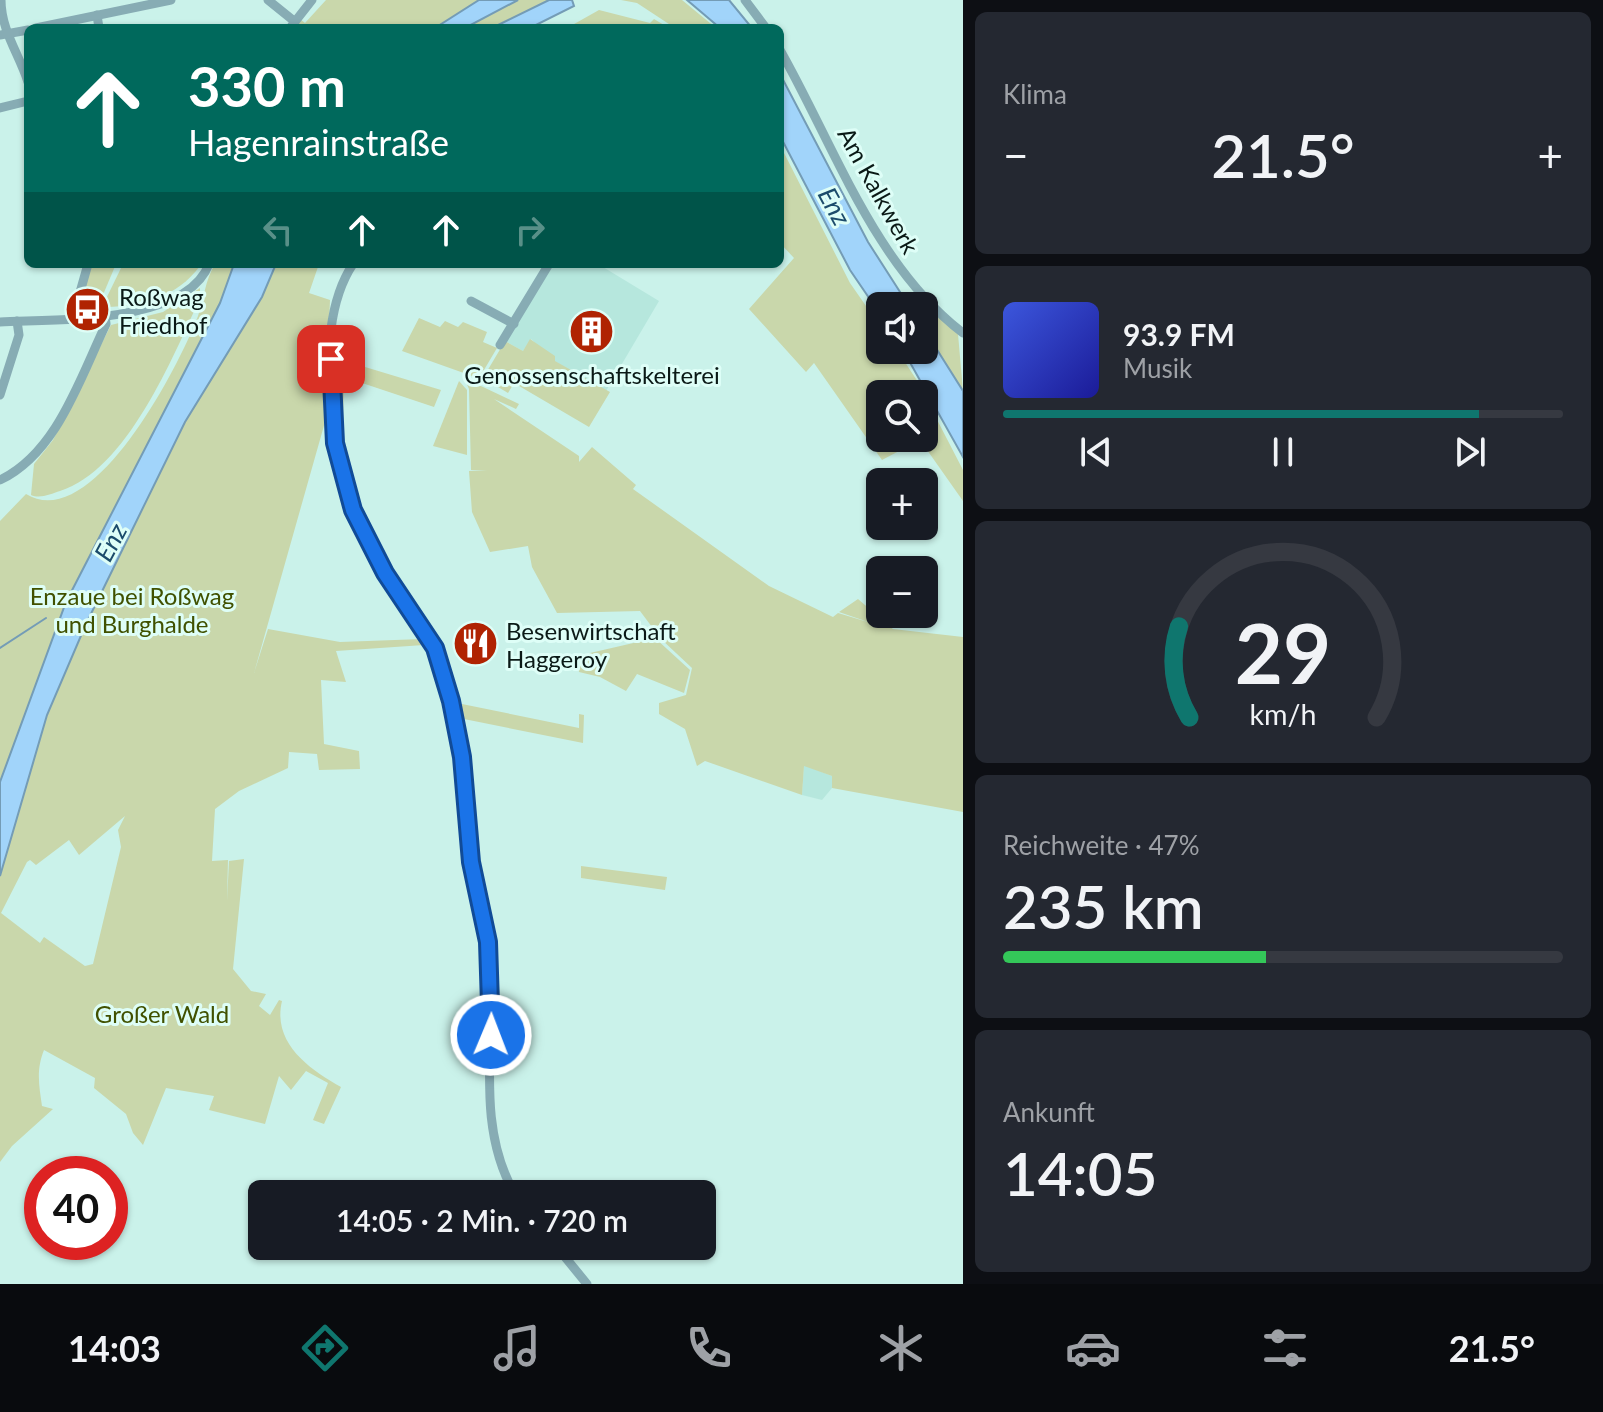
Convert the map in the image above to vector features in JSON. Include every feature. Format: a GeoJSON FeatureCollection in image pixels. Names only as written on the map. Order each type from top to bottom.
{"type":"FeatureCollection","features":[{"type":"Feature","properties":{"kind":"street"},"geometry":{"type":"LineString","coordinates":[[1,0],[3,35]]}},
{"type":"Feature","properties":{"kind":"street"},"geometry":{"type":"LineString","coordinates":[[55,24],[171,0]]}},
{"type":"Feature","properties":{"kind":"street"},"geometry":{"type":"LineString","coordinates":[[268,0],[291,24]]}},
{"type":"Feature","properties":{"kind":"street"},"geometry":{"type":"LineString","coordinates":[[293,24],[312,0]]}},
{"type":"Feature","properties":{"kind":"street"},"geometry":{"type":"LineString","coordinates":[[745,0],[763,24]]}},
{"type":"Feature","properties":{"kind":"street"},"geometry":{"type":"LineString","coordinates":[[97,15],[98,24]]}},
{"type":"Feature","properties":{"kind":"street"},"geometry":{"type":"LineString","coordinates":[[3,35],[24,31]]}},
{"type":"Feature","properties":{"kind":"street"},"geometry":{"type":"LineString","coordinates":[[3,35],[13,41],[24,71]]}},
{"type":"Feature","properties":{"kind":"street","name":"Am Kalkwerk"},"geometry":{"type":"LineString","coordinates":[[784,58],[887,251],[929,304],[963,333]]}},
{"type":"Feature","properties":{"kind":"street"},"geometry":{"type":"LineString","coordinates":[[0,108],[24,102]]}},
{"type":"Feature","properties":{"kind":"street"},"geometry":{"type":"LineString","coordinates":[[73,317],[87,268]]}},
{"type":"Feature","properties":{"kind":"street"},"geometry":{"type":"LineString","coordinates":[[0,322],[139,311],[167,302],[191,286],[206,268]]}},
{"type":"Feature","properties":{"kind":"street"},"geometry":{"type":"LineString","coordinates":[[351,268],[340,288],[332,319],[333,424],[337,458],[353,510],[369,545],[439,656],[454,710],[462,757],[471,862],[490,953],[492,1113],[501,1162],[509,1180]]}},
{"type":"Feature","properties":{"kind":"street"},"geometry":{"type":"LineString","coordinates":[[500,345],[547,268]]}},
{"type":"Feature","properties":{"kind":"street"},"geometry":{"type":"LineString","coordinates":[[471,301],[514,324]]}},
{"type":"Feature","properties":{"kind":"street"},"geometry":{"type":"LineString","coordinates":[[0,480],[19,469],[44,445],[106,324],[105,315]]}},
{"type":"Feature","properties":{"kind":"street"},"geometry":{"type":"LineString","coordinates":[[0,395],[19,335],[17,321]]}},
{"type":"Feature","properties":{"kind":"street"},"geometry":{"type":"LineString","coordinates":[[567,1260],[587,1284]]}},
{"type":"Feature","properties":{"kind":"shaded area"},"geometry":{"type":"Polygon","coordinates":[[[551,268],[605,268],[659,301],[606,391],[554,361],[531,339],[523,351],[505,341],[551,268]]]}},
{"type":"Feature","properties":{"kind":"shaded area"},"geometry":{"type":"Polygon","coordinates":[[[804,765],[832,776],[832,788],[822,800],[802,795],[804,765]]]}},
{"type":"Feature","properties":{"kind":"green space"},"geometry":{"type":"Polygon","coordinates":[[[326,0],[479,0],[441,24],[296,24],[300,19],[305,23],[326,0]]]}},
{"type":"Feature","properties":{"kind":"green space"},"geometry":{"type":"Polygon","coordinates":[[[518,0],[549,0],[500,24],[473,24],[518,0]]]}},
{"type":"Feature","properties":{"kind":"green space"},"geometry":{"type":"Polygon","coordinates":[[[621,0],[682,0],[711,24],[669,24],[637,3],[621,0]]]}},
{"type":"Feature","properties":{"kind":"green space"},"geometry":{"type":"Polygon","coordinates":[[[599,10],[650,23],[654,19],[662,24],[574,24],[599,10]]]}},
{"type":"Feature","properties":{"kind":"green space"},"geometry":{"type":"Polygon","coordinates":[[[784,153],[850,283],[866,306],[866,364],[906,364],[917,380],[866,380],[866,437],[814,363],[806,372],[749,309],[794,258],[784,247],[784,153]]]}},
{"type":"Feature","properties":{"kind":"green space"},"geometry":{"type":"Polygon","coordinates":[[[90,268],[114,268],[97,309],[78,309],[90,268]]]}},
{"type":"Feature","properties":{"kind":"green space"},"geometry":{"type":"Polygon","coordinates":[[[121,268],[198,268],[181,285],[158,298],[133,305],[106,307],[104,303],[121,268]]]}},
{"type":"Feature","properties":{"kind":"green space","name":"Enzaue bei Roßwag und Burghalde"},"geometry":{"type":"Polygon","coordinates":[[[213,268],[233,268],[224,295],[260,299],[274,268],[318,268],[309,293],[330,300],[325,422],[254,673],[268,629],[340,642],[422,639],[424,645],[336,651],[346,682],[321,680],[324,744],[359,751],[360,769],[319,770],[317,754],[289,752],[288,768],[239,791],[215,809],[212,861],[228,860],[227,901],[229,861],[244,859],[233,969],[251,991],[266,994],[259,1006],[270,1015],[279,1000],[282,1001],[282,1030],[288,1042],[306,1063],[341,1087],[324,1124],[313,1120],[328,1083],[306,1071],[291,1090],[279,1076],[265,1124],[209,1110],[214,1096],[166,1088],[143,1145],[133,1133],[126,1114],[94,1088],[95,1078],[44,1050],[39,1071],[42,1106],[53,1109],[12,1146],[0,1162],[0,521],[26,494],[52,500],[79,490],[105,468],[130,438],[173,370],[198,316],[213,268]],[[125,816],[79,855],[69,840],[36,865],[30,860],[1,913],[40,943],[44,937],[85,966],[93,964],[121,847],[118,830],[125,816]]]}},
{"type":"Feature","properties":{"kind":"green space"},"geometry":{"type":"Polygon","coordinates":[[[200,288],[200,298],[162,379],[127,436],[84,479],[49,495],[31,495],[34,464],[53,440],[111,325],[163,312],[200,288]]]}},
{"type":"Feature","properties":{"kind":"green space"},"geometry":{"type":"Polygon","coordinates":[[[938,317],[958,334],[963,391],[938,351],[938,317]]]}},
{"type":"Feature","properties":{"kind":"green space"},"geometry":{"type":"Polygon","coordinates":[[[419,318],[440,327],[445,321],[458,327],[463,322],[487,332],[483,342],[497,348],[481,375],[475,377],[402,351],[419,318]]]}},
{"type":"Feature","properties":{"kind":"green space"},"geometry":{"type":"Polygon","coordinates":[[[339,336],[342,360],[441,390],[434,407],[344,377],[343,424],[337,423],[336,340],[339,336]]]}},
{"type":"Feature","properties":{"kind":"green space"},"geometry":{"type":"Polygon","coordinates":[[[530,339],[555,356],[555,361],[610,392],[589,427],[514,383],[508,393],[483,378],[505,341],[523,351],[530,339]]]}},
{"type":"Feature","properties":{"kind":"green space"},"geometry":{"type":"Polygon","coordinates":[[[464,378],[519,404],[516,409],[494,399],[579,456],[579,462],[592,447],[636,485],[633,489],[769,586],[833,617],[838,613],[866,621],[866,628],[963,637],[963,812],[832,788],[832,776],[804,766],[802,795],[705,761],[697,766],[685,729],[659,714],[659,703],[686,695],[692,668],[661,639],[640,611],[557,613],[532,567],[528,546],[490,552],[472,512],[469,471],[487,470],[471,470],[469,389],[464,378]]]}},
{"type":"Feature","properties":{"kind":"green space"},"geometry":{"type":"Polygon","coordinates":[[[459,381],[467,390],[467,455],[433,446],[459,381]]]}},
{"type":"Feature","properties":{"kind":"green space"},"geometry":{"type":"Polygon","coordinates":[[[938,421],[963,470],[963,501],[928,452],[938,452],[938,421]]]}},
{"type":"Feature","properties":{"kind":"green space"},"geometry":{"type":"Polygon","coordinates":[[[876,452],[897,452],[882,460],[876,452]]]}},
{"type":"Feature","properties":{"kind":"green space"},"geometry":{"type":"Polygon","coordinates":[[[858,599],[866,606],[866,621],[839,612],[858,599]]]}},
{"type":"Feature","properties":{"kind":"green space"},"geometry":{"type":"Polygon","coordinates":[[[655,638],[690,670],[684,693],[637,674],[626,691],[600,677],[579,672],[577,656],[655,638]]]}},
{"type":"Feature","properties":{"kind":"green space"},"geometry":{"type":"Polygon","coordinates":[[[457,703],[579,728],[579,714],[584,715],[583,743],[459,718],[457,703]]]}},
{"type":"Feature","properties":{"kind":"green space"},"geometry":{"type":"Polygon","coordinates":[[[581,866],[667,877],[665,890],[581,878],[581,866]]]}},
{"type":"Feature","properties":{"kind":"water"},"geometry":{"type":"Polygon","coordinates":[[[479,0],[518,0],[473,24],[441,24],[479,0]]]}},
{"type":"Feature","properties":{"kind":"water"},"geometry":{"type":"Polygon","coordinates":[[[549,0],[572,0],[574,6],[538,24],[500,24],[549,0]]]}},
{"type":"Feature","properties":{"kind":"water"},"geometry":{"type":"Polygon","coordinates":[[[687,0],[729,0],[749,24],[715,24],[687,0]]]}},
{"type":"Feature","properties":{"kind":"water","name":"Enz"},"geometry":{"type":"Polygon","coordinates":[[[784,82],[868,242],[900,292],[866,293],[850,270],[784,144],[784,82]]]}},
{"type":"Feature","properties":{"kind":"water","name":"Enz"},"geometry":{"type":"Polygon","coordinates":[[[233,268],[274,268],[262,297],[185,422],[86,624],[47,715],[0,876],[0,782],[66,602],[220,303],[233,268]]]}},
{"type":"Feature","properties":{"kind":"water"},"geometry":{"type":"Polygon","coordinates":[[[938,351],[963,391],[963,457],[938,412],[938,380],[920,380],[911,364],[938,364],[938,351]]]}},
{"type":"Feature","properties":{"kind":"waterway"},"geometry":{"type":"LineString","coordinates":[[0,648],[46,618]]}},
{"type":"Feature","properties":{"kind":"place","name":"Roßwag Friedhof"},"geometry":{"type":"Point","coordinates":[88,310]}},
{"type":"Feature","properties":{"kind":"place","name":"Genossenschaftskelterei"},"geometry":{"type":"Point","coordinates":[592,332]}},
{"type":"Feature","properties":{"kind":"place","name":"Besenwirtschaft Haggeroy"},"geometry":{"type":"Point","coordinates":[475,644]}},
{"type":"Feature","properties":{"kind":"route"},"geometry":{"type":"LineString","coordinates":[[331,359],[335,443],[353,510],[374,555],[435,648],[451,701],[462,757],[471,862],[487,932],[492,988],[491,1035]]}},
{"type":"Feature","properties":{"kind":"park label","name":"Großer Wald"},"geometry":{"type":"Point","coordinates":[162,1013]}}]}
